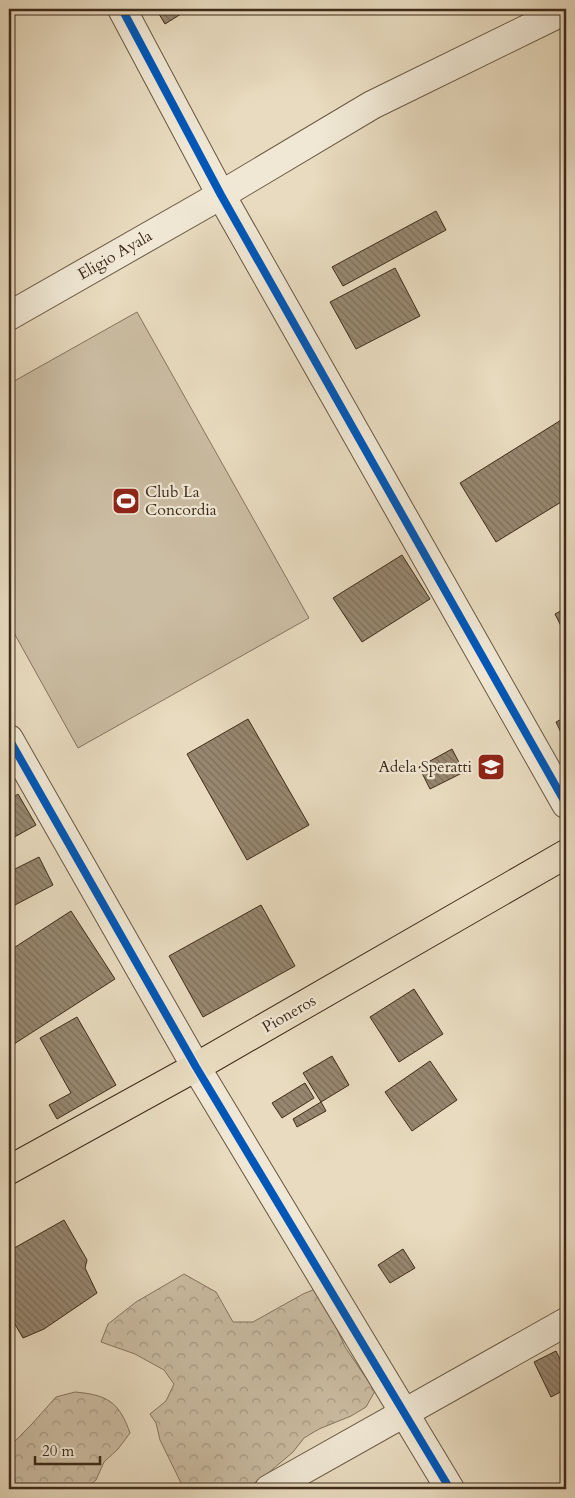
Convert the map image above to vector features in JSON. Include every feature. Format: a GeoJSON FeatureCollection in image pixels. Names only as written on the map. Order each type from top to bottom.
{"type":"FeatureCollection","features":[{"type":"Feature","properties":{"kind":"main road","name":"Pioneros"},"geometry":{"type":"LineString","coordinates":[[9,1170],[196,1067],[566,854]]}},
{"type":"Feature","properties":{"kind":"street"},"geometry":{"type":"LineString","coordinates":[[122,9],[221,195],[566,804]]}},
{"type":"Feature","properties":{"kind":"street","name":"Eligio Ayala"},"geometry":{"type":"LineString","coordinates":[[9,316],[221,195],[372,105],[566,10]]}},
{"type":"Feature","properties":{"kind":"street"},"geometry":{"type":"LineString","coordinates":[[9,740],[196,1067],[450,1489]]}},
{"type":"Feature","properties":{"kind":"street"},"geometry":{"type":"LineString","coordinates":[[269,1489],[566,1322]]}},
{"type":"Feature","properties":{"kind":"green space","name":"Club La Concordia"},"geometry":{"type":"Polygon","coordinates":[[[137,312],[309,618],[78,748],[9,624],[9,384],[137,312]]]}},
{"type":"Feature","properties":{"kind":"green space"},"geometry":{"type":"Polygon","coordinates":[[[184,1274],[216,1292],[233,1322],[253,1322],[303,1294],[320,1287],[335,1313],[338,1331],[345,1347],[375,1391],[366,1407],[304,1438],[293,1452],[253,1484],[241,1489],[184,1489],[160,1440],[156,1423],[150,1414],[166,1401],[174,1384],[164,1370],[135,1354],[101,1342],[108,1324],[136,1302],[184,1274]]]}},
{"type":"Feature","properties":{"kind":"green space"},"geometry":{"type":"Polygon","coordinates":[[[75,1392],[96,1395],[111,1402],[126,1422],[130,1433],[118,1449],[104,1462],[96,1480],[85,1489],[9,1489],[9,1447],[56,1397],[75,1392]]]}},
{"type":"Feature","properties":{"kind":"building"},"geometry":{"type":"Polygon","coordinates":[[[156,9],[189,9],[165,24],[156,9]]]}},
{"type":"Feature","properties":{"kind":"building"},"geometry":{"type":"Polygon","coordinates":[[[436,211],[446,230],[343,286],[332,267],[436,211]]]}},
{"type":"Feature","properties":{"kind":"building"},"geometry":{"type":"Polygon","coordinates":[[[395,268],[420,316],[356,349],[330,302],[395,268]]]}},
{"type":"Feature","properties":{"kind":"building"},"geometry":{"type":"Polygon","coordinates":[[[566,417],[566,499],[496,542],[460,483],[566,417]]]}},
{"type":"Feature","properties":{"kind":"building"},"geometry":{"type":"Polygon","coordinates":[[[402,555],[430,599],[362,642],[333,598],[402,555]]]}},
{"type":"Feature","properties":{"kind":"building"},"geometry":{"type":"Polygon","coordinates":[[[566,608],[566,636],[555,614],[566,608]]]}},
{"type":"Feature","properties":{"kind":"building"},"geometry":{"type":"Polygon","coordinates":[[[566,717],[566,739],[564,739],[556,722],[566,717]]]}},
{"type":"Feature","properties":{"kind":"building"},"geometry":{"type":"Polygon","coordinates":[[[248,719],[309,825],[247,860],[187,754],[248,719]]]}},
{"type":"Feature","properties":{"kind":"building"},"geometry":{"type":"Polygon","coordinates":[[[452,749],[464,772],[430,789],[419,767],[452,749]]]}},
{"type":"Feature","properties":{"kind":"building"},"geometry":{"type":"Polygon","coordinates":[[[18,794],[36,825],[9,840],[9,800],[18,794]]]}},
{"type":"Feature","properties":{"kind":"building"},"geometry":{"type":"Polygon","coordinates":[[[39,857],[53,885],[13,906],[9,897],[9,872],[39,857]]]}},
{"type":"Feature","properties":{"kind":"building"},"geometry":{"type":"Polygon","coordinates":[[[261,905],[295,966],[203,1017],[169,956],[261,905]]]}},
{"type":"Feature","properties":{"kind":"building"},"geometry":{"type":"Polygon","coordinates":[[[71,911],[115,979],[14,1044],[9,1036],[9,951],[71,911]]]}},
{"type":"Feature","properties":{"kind":"building"},"geometry":{"type":"Polygon","coordinates":[[[414,989],[443,1034],[399,1062],[370,1017],[414,989]]]}},
{"type":"Feature","properties":{"kind":"building"},"geometry":{"type":"Polygon","coordinates":[[[77,1017],[116,1085],[57,1119],[49,1105],[71,1093],[40,1038],[77,1017]]]}},
{"type":"Feature","properties":{"kind":"building"},"geometry":{"type":"Polygon","coordinates":[[[332,1056],[349,1085],[321,1102],[303,1073],[332,1056]]]}},
{"type":"Feature","properties":{"kind":"building"},"geometry":{"type":"Polygon","coordinates":[[[430,1061],[457,1100],[412,1131],[385,1092],[430,1061]]]}},
{"type":"Feature","properties":{"kind":"building"},"geometry":{"type":"Polygon","coordinates":[[[305,1083],[314,1098],[282,1118],[272,1103],[305,1083]]]}},
{"type":"Feature","properties":{"kind":"building"},"geometry":{"type":"Polygon","coordinates":[[[321,1102],[326,1111],[297,1127],[293,1119],[321,1102]]]}},
{"type":"Feature","properties":{"kind":"building"},"geometry":{"type":"Polygon","coordinates":[[[64,1220],[87,1260],[85,1268],[97,1293],[44,1329],[23,1338],[9,1314],[9,1251],[64,1220]]]}},
{"type":"Feature","properties":{"kind":"building"},"geometry":{"type":"Polygon","coordinates":[[[403,1249],[415,1268],[390,1283],[378,1265],[403,1249]]]}},
{"type":"Feature","properties":{"kind":"building"},"geometry":{"type":"Polygon","coordinates":[[[556,1351],[566,1372],[566,1389],[551,1397],[534,1362],[556,1351]]]}},
{"type":"Feature","properties":{"kind":"cycle path"},"geometry":{"type":"LineString","coordinates":[[122,9],[221,195],[566,804]]}},
{"type":"Feature","properties":{"kind":"cycle path"},"geometry":{"type":"LineString","coordinates":[[9,739],[196,1067],[450,1489]]}},
{"type":"Feature","properties":{"kind":"place","name":"Club La Concordia"},"geometry":{"type":"Point","coordinates":[126,501]}},
{"type":"Feature","properties":{"kind":"place","name":"Adela Speratti"},"geometry":{"type":"Point","coordinates":[491,767]}}]}
